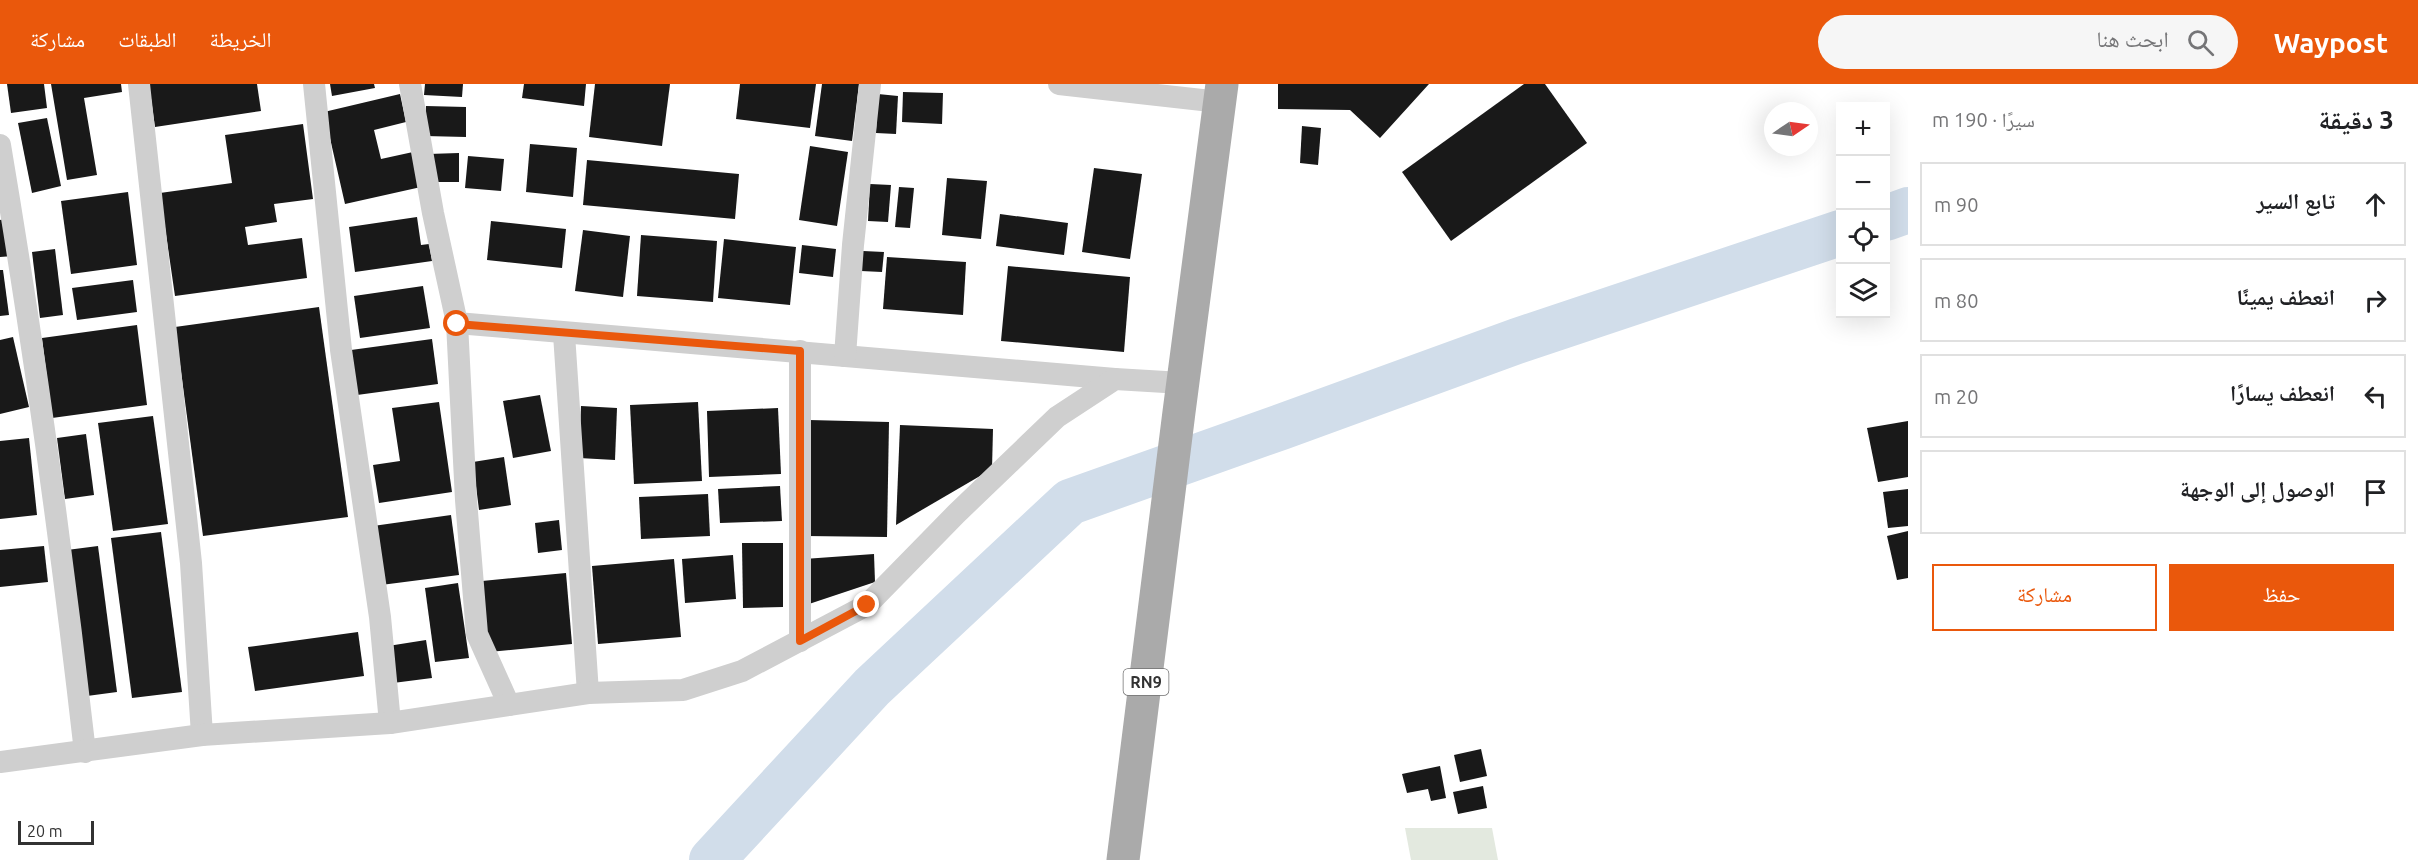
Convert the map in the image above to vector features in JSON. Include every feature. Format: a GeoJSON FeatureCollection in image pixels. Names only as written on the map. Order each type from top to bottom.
{"type":"FeatureCollection","features":[{"type":"Feature","properties":{"kind":"main road","name":"RN9"},"geometry":{"type":"LineString","coordinates":[[1123,860],[1180,397],[1221,93]]}},
{"type":"Feature","properties":{"kind":"street"},"geometry":{"type":"LineString","coordinates":[[139,84],[191,563],[202,735]]}},
{"type":"Feature","properties":{"kind":"street"},"geometry":{"type":"LineString","coordinates":[[315,84],[341,350],[379,607],[390,723]]}},
{"type":"Feature","properties":{"kind":"street"},"geometry":{"type":"LineString","coordinates":[[410,84],[433,213],[457,324],[466,500],[477,634],[509,705]]}},
{"type":"Feature","properties":{"kind":"street"},"geometry":{"type":"LineString","coordinates":[[845,356],[853,245],[870,84]]}},
{"type":"Feature","properties":{"kind":"street"},"geometry":{"type":"LineString","coordinates":[[1059,84],[1221,93]]}},
{"type":"Feature","properties":{"kind":"street"},"geometry":{"type":"LineString","coordinates":[[0,145],[34,348],[69,605],[85,752]]}},
{"type":"Feature","properties":{"kind":"street"},"geometry":{"type":"LineString","coordinates":[[457,324],[1115,379],[1180,397]]}},
{"type":"Feature","properties":{"kind":"street"},"geometry":{"type":"LineString","coordinates":[[564,333],[588,693]]}},
{"type":"Feature","properties":{"kind":"street"},"geometry":{"type":"LineString","coordinates":[[800,351],[800,641]]}},
{"type":"Feature","properties":{"kind":"street"},"geometry":{"type":"LineString","coordinates":[[0,762],[202,735],[390,723],[588,693],[683,690],[742,671],[867,605],[956,514],[1057,417],[1115,379]]}},
{"type":"Feature","properties":{"kind":"shaded area"},"geometry":{"type":"Polygon","coordinates":[[[1405,828],[1492,828],[1498,860],[1411,860],[1405,828]]]}},
{"type":"Feature","properties":{"kind":"building"},"geometry":{"type":"Polygon","coordinates":[[[7,84],[44,84],[47,108],[11,113],[7,84]]]}},
{"type":"Feature","properties":{"kind":"building"},"geometry":{"type":"Polygon","coordinates":[[[51,84],[121,84],[122,92],[84,98],[97,175],[67,180],[51,84]]]}},
{"type":"Feature","properties":{"kind":"building"},"geometry":{"type":"Polygon","coordinates":[[[149,84],[257,84],[261,111],[155,127],[149,84]]]}},
{"type":"Feature","properties":{"kind":"building"},"geometry":{"type":"Polygon","coordinates":[[[330,84],[374,84],[375,88],[332,96],[330,84]]]}},
{"type":"Feature","properties":{"kind":"building"},"geometry":{"type":"Polygon","coordinates":[[[425,84],[463,84],[462,97],[424,95],[425,84]]]}},
{"type":"Feature","properties":{"kind":"building"},"geometry":{"type":"Polygon","coordinates":[[[524,84],[586,84],[584,106],[522,98],[524,84]]]}},
{"type":"Feature","properties":{"kind":"building"},"geometry":{"type":"Polygon","coordinates":[[[595,84],[670,84],[662,146],[589,137],[595,84]]]}},
{"type":"Feature","properties":{"kind":"building"},"geometry":{"type":"Polygon","coordinates":[[[740,84],[816,84],[810,128],[736,119],[740,84]]]}},
{"type":"Feature","properties":{"kind":"building"},"geometry":{"type":"Polygon","coordinates":[[[822,84],[859,84],[852,141],[815,136],[822,84]]]}},
{"type":"Feature","properties":{"kind":"building"},"geometry":{"type":"Polygon","coordinates":[[[1278,84],[1429,84],[1380,138],[1350,110],[1278,109],[1278,84]]]}},
{"type":"Feature","properties":{"kind":"building"},"geometry":{"type":"Polygon","coordinates":[[[1524,84],[1545,84],[1587,143],[1451,241],[1402,172],[1524,84]]]}},
{"type":"Feature","properties":{"kind":"building"},"geometry":{"type":"Polygon","coordinates":[[[903,92],[943,93],[942,124],[902,122],[903,92]]]}},
{"type":"Feature","properties":{"kind":"building"},"geometry":{"type":"Polygon","coordinates":[[[400,94],[406,122],[374,130],[381,159],[413,152],[421,187],[345,204],[324,112],[400,94]]]}},
{"type":"Feature","properties":{"kind":"building"},"geometry":{"type":"Polygon","coordinates":[[[878,94],[898,96],[896,134],[876,133],[878,94]]]}},
{"type":"Feature","properties":{"kind":"building"},"geometry":{"type":"Polygon","coordinates":[[[426,106],[466,107],[466,137],[425,136],[426,106]]]}},
{"type":"Feature","properties":{"kind":"building"},"geometry":{"type":"Polygon","coordinates":[[[47,118],[61,186],[32,193],[18,123],[47,118]]]}},
{"type":"Feature","properties":{"kind":"building"},"geometry":{"type":"Polygon","coordinates":[[[303,124],[313,199],[274,204],[277,222],[245,227],[248,245],[302,238],[307,278],[175,296],[160,193],[232,183],[225,135],[303,124]]]}},
{"type":"Feature","properties":{"kind":"building"},"geometry":{"type":"Polygon","coordinates":[[[1302,126],[1321,128],[1318,165],[1300,163],[1302,126]]]}},
{"type":"Feature","properties":{"kind":"building"},"geometry":{"type":"Polygon","coordinates":[[[530,144],[577,148],[573,197],[526,192],[530,144]]]}},
{"type":"Feature","properties":{"kind":"building"},"geometry":{"type":"Polygon","coordinates":[[[810,146],[848,152],[837,226],[799,220],[810,146]]]}},
{"type":"Feature","properties":{"kind":"building"},"geometry":{"type":"Polygon","coordinates":[[[459,153],[459,182],[429,182],[428,154],[459,153]]]}},
{"type":"Feature","properties":{"kind":"building"},"geometry":{"type":"Polygon","coordinates":[[[468,156],[504,159],[501,191],[465,188],[468,156]]]}},
{"type":"Feature","properties":{"kind":"building"},"geometry":{"type":"Polygon","coordinates":[[[587,160],[739,174],[735,219],[583,205],[587,160]]]}},
{"type":"Feature","properties":{"kind":"building"},"geometry":{"type":"Polygon","coordinates":[[[1094,168],[1142,174],[1130,259],[1082,252],[1094,168]]]}},
{"type":"Feature","properties":{"kind":"building"},"geometry":{"type":"Polygon","coordinates":[[[947,178],[987,181],[981,239],[942,235],[947,178]]]}},
{"type":"Feature","properties":{"kind":"building"},"geometry":{"type":"Polygon","coordinates":[[[870,184],[891,185],[888,222],[868,221],[870,184]]]}},
{"type":"Feature","properties":{"kind":"building"},"geometry":{"type":"Polygon","coordinates":[[[899,187],[914,188],[910,228],[895,227],[899,187]]]}},
{"type":"Feature","properties":{"kind":"building"},"geometry":{"type":"Polygon","coordinates":[[[128,192],[137,265],[71,274],[61,201],[128,192]]]}},
{"type":"Feature","properties":{"kind":"building"},"geometry":{"type":"Polygon","coordinates":[[[1000,214],[1068,223],[1064,255],[996,246],[1000,214]]]}},
{"type":"Feature","properties":{"kind":"building"},"geometry":{"type":"Polygon","coordinates":[[[417,217],[421,245],[429,244],[432,261],[355,272],[349,227],[417,217]]]}},
{"type":"Feature","properties":{"kind":"building"},"geometry":{"type":"Polygon","coordinates":[[[8,218],[13,256],[0,257],[0,220],[8,218]]]}},
{"type":"Feature","properties":{"kind":"building"},"geometry":{"type":"Polygon","coordinates":[[[491,221],[566,229],[562,268],[487,260],[491,221]]]}},
{"type":"Feature","properties":{"kind":"building"},"geometry":{"type":"Polygon","coordinates":[[[583,230],[630,236],[623,297],[575,291],[583,230]]]}},
{"type":"Feature","properties":{"kind":"building"},"geometry":{"type":"Polygon","coordinates":[[[641,235],[717,241],[713,302],[637,296],[641,235]]]}},
{"type":"Feature","properties":{"kind":"building"},"geometry":{"type":"Polygon","coordinates":[[[724,239],[796,247],[790,305],[718,298],[724,239]]]}},
{"type":"Feature","properties":{"kind":"building"},"geometry":{"type":"Polygon","coordinates":[[[802,245],[836,249],[833,277],[799,273],[802,245]]]}},
{"type":"Feature","properties":{"kind":"building"},"geometry":{"type":"Polygon","coordinates":[[[55,249],[63,315],[40,318],[32,252],[55,249]]]}},
{"type":"Feature","properties":{"kind":"building"},"geometry":{"type":"Polygon","coordinates":[[[863,251],[884,252],[882,272],[861,271],[863,251]]]}},
{"type":"Feature","properties":{"kind":"building"},"geometry":{"type":"Polygon","coordinates":[[[887,257],[966,262],[963,315],[883,309],[887,257]]]}},
{"type":"Feature","properties":{"kind":"building"},"geometry":{"type":"Polygon","coordinates":[[[1008,266],[1130,277],[1124,352],[1001,341],[1008,266]]]}},
{"type":"Feature","properties":{"kind":"building"},"geometry":{"type":"Polygon","coordinates":[[[0,270],[3,270],[9,315],[0,316],[0,270]]]}},
{"type":"Feature","properties":{"kind":"building"},"geometry":{"type":"Polygon","coordinates":[[[133,280],[137,312],[77,320],[72,288],[133,280]]]}},
{"type":"Feature","properties":{"kind":"building"},"geometry":{"type":"Polygon","coordinates":[[[423,286],[430,328],[360,338],[354,296],[423,286]]]}},
{"type":"Feature","properties":{"kind":"building"},"geometry":{"type":"Polygon","coordinates":[[[319,307],[348,517],[203,536],[175,327],[319,307]]]}},
{"type":"Feature","properties":{"kind":"building"},"geometry":{"type":"Polygon","coordinates":[[[137,325],[147,405],[52,418],[42,338],[137,325]]]}},
{"type":"Feature","properties":{"kind":"building"},"geometry":{"type":"Polygon","coordinates":[[[13,337],[29,407],[0,414],[0,340],[13,337]]]}},
{"type":"Feature","properties":{"kind":"building"},"geometry":{"type":"Polygon","coordinates":[[[432,339],[438,384],[357,395],[351,350],[432,339]]]}},
{"type":"Feature","properties":{"kind":"building"},"geometry":{"type":"Polygon","coordinates":[[[540,395],[551,451],[513,458],[503,401],[540,395]]]}},
{"type":"Feature","properties":{"kind":"building"},"geometry":{"type":"Polygon","coordinates":[[[439,402],[452,492],[379,503],[373,465],[400,461],[392,408],[439,402]]]}},
{"type":"Feature","properties":{"kind":"building"},"geometry":{"type":"Polygon","coordinates":[[[698,402],[702,481],[634,484],[630,405],[698,402]]]}},
{"type":"Feature","properties":{"kind":"building"},"geometry":{"type":"Polygon","coordinates":[[[581,406],[617,408],[615,460],[579,458],[581,406]]]}},
{"type":"Feature","properties":{"kind":"building"},"geometry":{"type":"Polygon","coordinates":[[[778,408],[781,474],[709,477],[707,411],[778,408]]]}},
{"type":"Feature","properties":{"kind":"building"},"geometry":{"type":"Polygon","coordinates":[[[153,416],[168,524],[113,531],[98,423],[153,416]]]}},
{"type":"Feature","properties":{"kind":"building"},"geometry":{"type":"Polygon","coordinates":[[[809,420],[889,422],[887,537],[806,536],[809,420]]]}},
{"type":"Feature","properties":{"kind":"building"},"geometry":{"type":"Polygon","coordinates":[[[1908,421],[1908,477],[1878,482],[1867,428],[1908,421]]]}},
{"type":"Feature","properties":{"kind":"building"},"geometry":{"type":"Polygon","coordinates":[[[900,425],[993,429],[992,469],[896,525],[900,425]]]}},
{"type":"Feature","properties":{"kind":"building"},"geometry":{"type":"Polygon","coordinates":[[[86,434],[94,495],[65,499],[57,438],[86,434]]]}},
{"type":"Feature","properties":{"kind":"building"},"geometry":{"type":"Polygon","coordinates":[[[29,438],[37,515],[0,519],[0,441],[29,438]]]}},
{"type":"Feature","properties":{"kind":"building"},"geometry":{"type":"Polygon","coordinates":[[[504,457],[511,505],[479,510],[473,462],[504,457]]]}},
{"type":"Feature","properties":{"kind":"building"},"geometry":{"type":"Polygon","coordinates":[[[780,486],[782,521],[720,523],[718,489],[780,486]]]}},
{"type":"Feature","properties":{"kind":"building"},"geometry":{"type":"Polygon","coordinates":[[[1908,489],[1908,526],[1888,528],[1883,492],[1908,489]]]}},
{"type":"Feature","properties":{"kind":"building"},"geometry":{"type":"Polygon","coordinates":[[[708,494],[710,536],[641,539],[639,497],[708,494]]]}},
{"type":"Feature","properties":{"kind":"building"},"geometry":{"type":"Polygon","coordinates":[[[451,515],[459,575],[381,585],[373,526],[451,515]]]}},
{"type":"Feature","properties":{"kind":"building"},"geometry":{"type":"Polygon","coordinates":[[[559,520],[562,550],[538,553],[535,523],[559,520]]]}},
{"type":"Feature","properties":{"kind":"building"},"geometry":{"type":"Polygon","coordinates":[[[1908,531],[1908,578],[1897,580],[1887,536],[1908,531]]]}},
{"type":"Feature","properties":{"kind":"building"},"geometry":{"type":"Polygon","coordinates":[[[161,532],[182,692],[132,698],[111,538],[161,532]]]}},
{"type":"Feature","properties":{"kind":"building"},"geometry":{"type":"Polygon","coordinates":[[[742,543],[783,543],[783,607],[743,608],[742,543]]]}},
{"type":"Feature","properties":{"kind":"building"},"geometry":{"type":"Polygon","coordinates":[[[44,546],[48,582],[0,587],[0,550],[44,546]]]}},
{"type":"Feature","properties":{"kind":"building"},"geometry":{"type":"Polygon","coordinates":[[[98,546],[117,692],[87,696],[67,550],[98,546]]]}},
{"type":"Feature","properties":{"kind":"building"},"geometry":{"type":"Polygon","coordinates":[[[874,554],[875,582],[806,605],[804,559],[874,554]]]}},
{"type":"Feature","properties":{"kind":"building"},"geometry":{"type":"Polygon","coordinates":[[[733,555],[736,599],[685,603],[682,559],[733,555]]]}},
{"type":"Feature","properties":{"kind":"building"},"geometry":{"type":"Polygon","coordinates":[[[674,559],[681,637],[598,644],[592,566],[674,559]]]}},
{"type":"Feature","properties":{"kind":"building"},"geometry":{"type":"Polygon","coordinates":[[[566,573],[572,644],[489,652],[482,581],[566,573]]]}},
{"type":"Feature","properties":{"kind":"building"},"geometry":{"type":"Polygon","coordinates":[[[458,583],[469,658],[435,662],[425,588],[458,583]]]}},
{"type":"Feature","properties":{"kind":"building"},"geometry":{"type":"Polygon","coordinates":[[[358,632],[364,676],[255,691],[248,647],[358,632]]]}},
{"type":"Feature","properties":{"kind":"building"},"geometry":{"type":"Polygon","coordinates":[[[426,640],[432,678],[393,683],[388,646],[426,640]]]}},
{"type":"Feature","properties":{"kind":"building"},"geometry":{"type":"Polygon","coordinates":[[[1481,749],[1487,776],[1460,782],[1454,755],[1481,749]]]}},
{"type":"Feature","properties":{"kind":"building"},"geometry":{"type":"Polygon","coordinates":[[[1440,766],[1446,798],[1431,801],[1428,789],[1407,793],[1402,774],[1440,766]]]}},
{"type":"Feature","properties":{"kind":"building"},"geometry":{"type":"Polygon","coordinates":[[[1483,786],[1487,808],[1458,814],[1453,792],[1483,786]]]}},
{"type":"Feature","properties":{"kind":"waterway"},"geometry":{"type":"LineString","coordinates":[[1890,217],[1908,210]]}},
{"type":"Feature","properties":{"kind":"waterway"},"geometry":{"type":"LineString","coordinates":[[712,860],[872,687],[1070,502],[1517,341],[1836,234]]}},
{"type":"Feature","properties":{"kind":"route"},"geometry":{"type":"LineString","coordinates":[[457,324],[800,351],[800,641],[867,605]]}}]}
